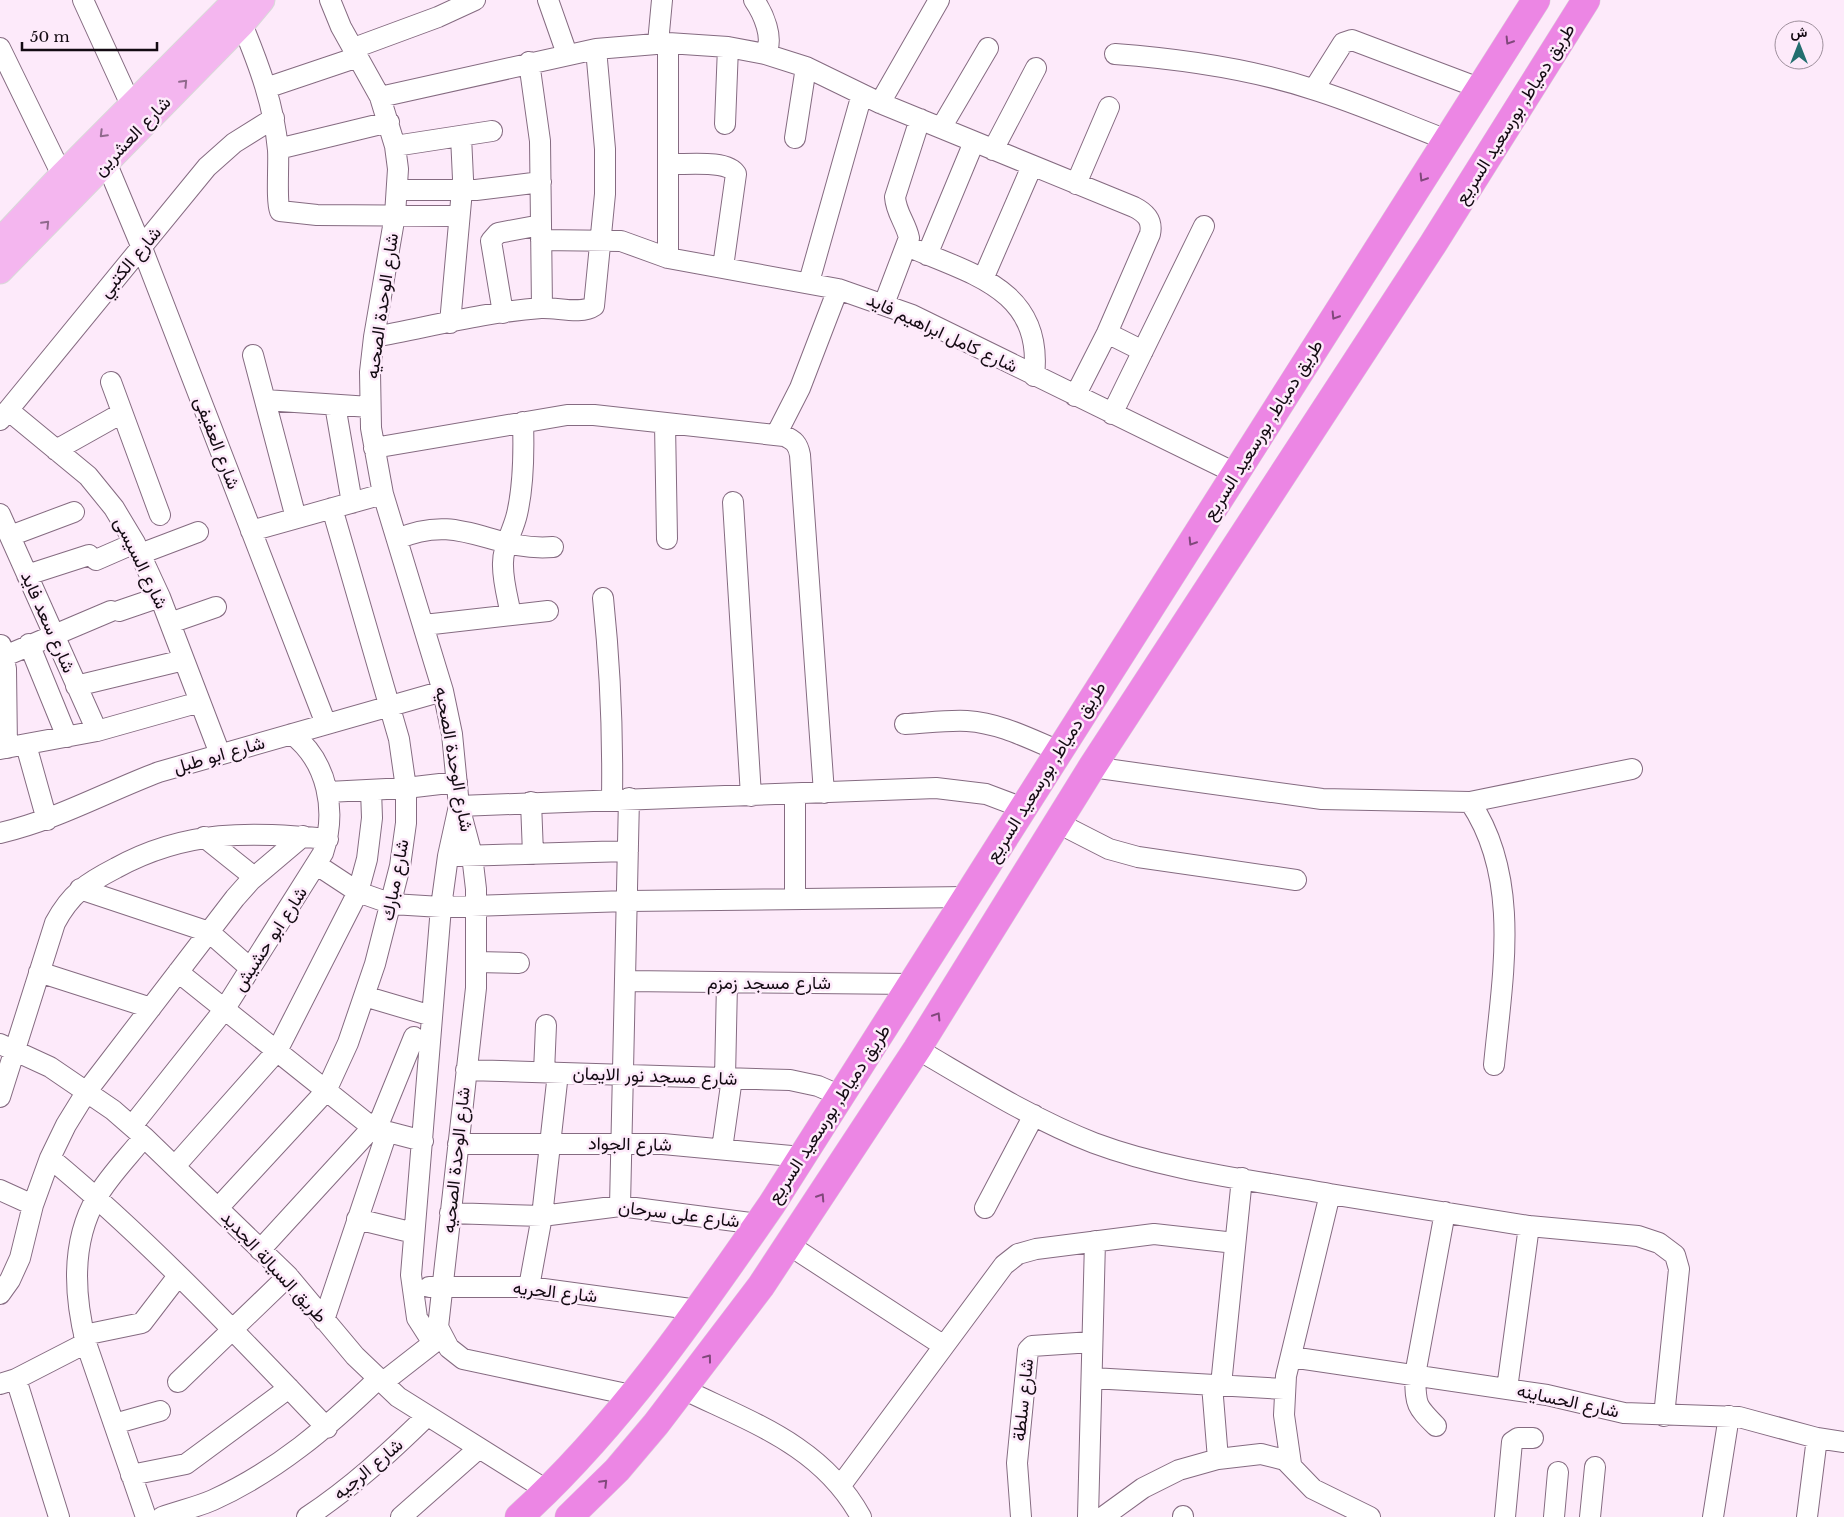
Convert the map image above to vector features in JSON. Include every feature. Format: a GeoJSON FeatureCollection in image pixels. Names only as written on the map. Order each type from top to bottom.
{"type":"FeatureCollection","features":[{"type":"Feature","properties":{"kind":"highway","name":"طريق دمياط, بورسعيد السريع"},"geometry":{"type":"LineString","coordinates":[[519,1517],[585,1454],[698,1310],[765,1214],[1536,0]]}},
{"type":"Feature","properties":{"kind":"highway","name":"طريق دمياط, بورسعيد السريع"},"geometry":{"type":"LineString","coordinates":[[577,1515],[684,1390],[761,1286],[796,1235],[916,1049],[1092,767],[1428,253],[1586,0]]}},
{"type":"Feature","properties":{"kind":"highway"},"geometry":{"type":"LineString","coordinates":[[765,1214],[796,1235]]}},
{"type":"Feature","properties":{"kind":"highway"},"geometry":{"type":"LineString","coordinates":[[730,1266],[761,1286]]}},
{"type":"Feature","properties":{"kind":"main road","name":"شارع العشرين"},"geometry":{"type":"LineString","coordinates":[[0,272],[11,240],[62,175],[131,105],[236,7],[262,0]]}},
{"type":"Feature","properties":{"kind":"main road","name":"شارع العشرين"},"geometry":{"type":"LineString","coordinates":[[11,240],[106,162],[236,7]]}},
{"type":"Feature","properties":{"kind":"street"},"geometry":{"type":"LineString","coordinates":[[83,0],[131,105]]}},
{"type":"Feature","properties":{"kind":"street","name":"شارع الوحدة الصحيه"},"geometry":{"type":"LineString","coordinates":[[330,0],[380,98],[395,146],[397,190],[395,215],[374,337],[370,407],[374,448],[383,494],[443,690],[452,734],[459,806],[472,855],[477,907],[477,962],[472,1027],[441,1285],[437,1340]]}},
{"type":"Feature","properties":{"kind":"street"},"geometry":{"type":"LineString","coordinates":[[266,88],[356,52],[475,0]]}},
{"type":"Feature","properties":{"kind":"street"},"geometry":{"type":"LineString","coordinates":[[662,0],[668,164],[668,258]]}},
{"type":"Feature","properties":{"kind":"street"},"geometry":{"type":"LineString","coordinates":[[754,0],[765,20],[768,49],[765,54]]}},
{"type":"Feature","properties":{"kind":"street"},"geometry":{"type":"LineString","coordinates":[[880,103],[939,0]]}},
{"type":"Feature","properties":{"kind":"street"},"geometry":{"type":"LineString","coordinates":[[554,1],[567,54]]}},
{"type":"Feature","properties":{"kind":"street"},"geometry":{"type":"LineString","coordinates":[[236,7],[266,88],[274,118],[278,148],[280,211],[317,215],[459,216]]}},
{"type":"Feature","properties":{"kind":"street"},"geometry":{"type":"LineString","coordinates":[[1314,89],[1343,43],[1352,40],[1480,88]]}},
{"type":"Feature","properties":{"kind":"street"},"geometry":{"type":"LineString","coordinates":[[380,98],[530,62],[596,49],[663,43],[728,47],[765,54],[806,67],[880,103],[1140,210],[1151,222],[1150,234],[1107,333],[1075,396]]}},
{"type":"Feature","properties":{"kind":"street"},"geometry":{"type":"LineString","coordinates":[[725,124],[728,47]]}},
{"type":"Feature","properties":{"kind":"street"},"geometry":{"type":"LineString","coordinates":[[0,48],[62,175]]}},
{"type":"Feature","properties":{"kind":"street"},"geometry":{"type":"LineString","coordinates":[[941,128],[988,48]]}},
{"type":"Feature","properties":{"kind":"street"},"geometry":{"type":"LineString","coordinates":[[374,337],[503,313],[542,308],[585,310],[594,306],[602,240],[605,149],[596,49]]}},
{"type":"Feature","properties":{"kind":"street"},"geometry":{"type":"LineString","coordinates":[[1115,54],[1211,64],[1314,89],[1447,140]]}},
{"type":"Feature","properties":{"kind":"street"},"geometry":{"type":"LineString","coordinates":[[530,62],[536,102],[541,182],[542,308]]}},
{"type":"Feature","properties":{"kind":"street"},"geometry":{"type":"LineString","coordinates":[[795,138],[806,67]]}},
{"type":"Feature","properties":{"kind":"street"},"geometry":{"type":"LineString","coordinates":[[993,150],[1036,68]]}},
{"type":"Feature","properties":{"kind":"street"},"geometry":{"type":"LineString","coordinates":[[809,282],[862,94]]}},
{"type":"Feature","properties":{"kind":"street"},"geometry":{"type":"LineString","coordinates":[[1076,184],[1109,107]]}},
{"type":"Feature","properties":{"kind":"street","name":"شارع الكتبي"},"geometry":{"type":"LineString","coordinates":[[4,415],[207,167],[234,143],[258,126],[274,118]]}},
{"type":"Feature","properties":{"kind":"street"},"geometry":{"type":"LineString","coordinates":[[884,304],[907,246],[907,230],[898,215],[895,197],[920,119]]}},
{"type":"Feature","properties":{"kind":"street"},"geometry":{"type":"LineString","coordinates":[[278,148],[389,122]]}},
{"type":"Feature","properties":{"kind":"street"},"geometry":{"type":"LineString","coordinates":[[395,146],[492,131]]}},
{"type":"Feature","properties":{"kind":"street"},"geometry":{"type":"LineString","coordinates":[[450,323],[462,190],[461,136]]}},
{"type":"Feature","properties":{"kind":"street"},"geometry":{"type":"LineString","coordinates":[[927,255],[974,142]]}},
{"type":"Feature","properties":{"kind":"street","name":"شارع العفيفى"},"geometry":{"type":"LineString","coordinates":[[106,162],[142,248],[326,724]]}},
{"type":"Feature","properties":{"kind":"street"},"geometry":{"type":"LineString","coordinates":[[668,164],[723,165],[733,169],[736,174],[723,267]]}},
{"type":"Feature","properties":{"kind":"street"},"geometry":{"type":"LineString","coordinates":[[983,279],[1032,166]]}},
{"type":"Feature","properties":{"kind":"street"},"geometry":{"type":"LineString","coordinates":[[397,190],[462,190],[541,182]]}},
{"type":"Feature","properties":{"kind":"street"},"geometry":{"type":"LineString","coordinates":[[1112,414],[1204,226]]}},
{"type":"Feature","properties":{"kind":"street","name":"شارع كامل ابراهيم فايد"},"geometry":{"type":"LineString","coordinates":[[503,313],[491,241],[498,233],[541,233],[630,243],[668,258],[809,282],[884,304],[1235,473]]}},
{"type":"Feature","properties":{"kind":"street"},"geometry":{"type":"LineString","coordinates":[[907,246],[983,279],[1011,298],[1030,326],[1035,342],[1034,376]]}},
{"type":"Feature","properties":{"kind":"street"},"geometry":{"type":"LineString","coordinates":[[776,435],[800,388],[838,289]]}},
{"type":"Feature","properties":{"kind":"street"},"geometry":{"type":"LineString","coordinates":[[1107,333],[1143,352]]}},
{"type":"Feature","properties":{"kind":"street"},"geometry":{"type":"LineString","coordinates":[[253,355],[296,518]]}},
{"type":"Feature","properties":{"kind":"street"},"geometry":{"type":"LineString","coordinates":[[111,382],[160,514]]}},
{"type":"Feature","properties":{"kind":"street"},"geometry":{"type":"LineString","coordinates":[[265,400],[370,407]]}},
{"type":"Feature","properties":{"kind":"street"},"geometry":{"type":"LineString","coordinates":[[335,405],[352,502]]}},
{"type":"Feature","properties":{"kind":"street"},"geometry":{"type":"LineString","coordinates":[[56,450],[122,413]]}},
{"type":"Feature","properties":{"kind":"street","name":"شارع السيسى"},"geometry":{"type":"LineString","coordinates":[[4,415],[56,450],[88,476],[114,508],[137,548],[160,596],[220,754]]}},
{"type":"Feature","properties":{"kind":"street"},"geometry":{"type":"LineString","coordinates":[[374,448],[567,415],[594,415],[776,435],[792,439],[798,446],[800,455],[824,794]]}},
{"type":"Feature","properties":{"kind":"street"},"geometry":{"type":"LineString","coordinates":[[511,615],[503,566],[506,544],[517,514],[522,484],[523,422]]}},
{"type":"Feature","properties":{"kind":"street"},"geometry":{"type":"LineString","coordinates":[[665,424],[667,539]]}},
{"type":"Feature","properties":{"kind":"street"},"geometry":{"type":"LineString","coordinates":[[251,531],[383,494]]}},
{"type":"Feature","properties":{"kind":"street"},"geometry":{"type":"LineString","coordinates":[[733,502],[751,796]]}},
{"type":"Feature","properties":{"kind":"street","name":"شارع مبارك"},"geometry":{"type":"LineString","coordinates":[[218,1208],[326,1091],[348,1043],[392,904],[406,823],[406,788],[399,739],[332,508]]}},
{"type":"Feature","properties":{"kind":"street"},"geometry":{"type":"LineString","coordinates":[[10,536],[74,512]]}},
{"type":"Feature","properties":{"kind":"street","name":"شارع سعد فايد"},"geometry":{"type":"LineString","coordinates":[[0,514],[97,731]]}},
{"type":"Feature","properties":{"kind":"street"},"geometry":{"type":"LineString","coordinates":[[397,539],[412,532],[444,528],[476,533],[506,544],[529,548],[553,547]]}},
{"type":"Feature","properties":{"kind":"street"},"geometry":{"type":"LineString","coordinates":[[27,576],[93,557],[198,532]]}},
{"type":"Feature","properties":{"kind":"street"},"geometry":{"type":"LineString","coordinates":[[47,820],[11,748],[1,652],[29,644],[160,596]]}},
{"type":"Feature","properties":{"kind":"street"},"geometry":{"type":"LineString","coordinates":[[603,598],[620,798],[628,852],[620,1206]]}},
{"type":"Feature","properties":{"kind":"street"},"geometry":{"type":"LineString","coordinates":[[170,623],[216,607]]}},
{"type":"Feature","properties":{"kind":"street"},"geometry":{"type":"LineString","coordinates":[[424,625],[548,611]]}},
{"type":"Feature","properties":{"kind":"street"},"geometry":{"type":"LineString","coordinates":[[29,644],[67,737]]}},
{"type":"Feature","properties":{"kind":"street"},"geometry":{"type":"LineString","coordinates":[[76,686],[184,660]]}},
{"type":"Feature","properties":{"kind":"street","name":"شارع ابو طبل"},"geometry":{"type":"LineString","coordinates":[[0,833],[47,820],[118,787],[159,772],[443,690]]}},
{"type":"Feature","properties":{"kind":"street"},"geometry":{"type":"LineString","coordinates":[[11,748],[97,731],[200,702]]}},
{"type":"Feature","properties":{"kind":"street"},"geometry":{"type":"LineString","coordinates":[[905,724],[968,721],[989,724],[1010,730],[1059,752]]}},
{"type":"Feature","properties":{"kind":"street","name":"شارع ابو حشيش"},"geometry":{"type":"LineString","coordinates":[[146,1517],[78,1314],[76,1284],[78,1254],[86,1224],[97,1197],[138,1132],[224,1010],[317,865],[328,838],[328,792],[320,766],[306,745],[292,734]]}},
{"type":"Feature","properties":{"kind":"street"},"geometry":{"type":"LineString","coordinates":[[1092,767],[1322,799],[1470,802],[1632,770]]}},
{"type":"Feature","properties":{"kind":"street"},"geometry":{"type":"LineString","coordinates":[[328,792],[406,788],[457,782]]}},
{"type":"Feature","properties":{"kind":"street"},"geometry":{"type":"LineString","coordinates":[[631,1395],[480,1365],[463,1359],[437,1340],[417,1318],[411,1275],[414,1233],[441,907],[448,856],[459,806],[620,798],[824,794],[946,789],[986,794],[1023,808]]}},
{"type":"Feature","properties":{"kind":"street"},"geometry":{"type":"LineString","coordinates":[[175,1166],[277,1051],[358,892],[367,859],[372,818],[371,790]]}},
{"type":"Feature","properties":{"kind":"street"},"geometry":{"type":"LineString","coordinates":[[795,794],[795,898]]}},
{"type":"Feature","properties":{"kind":"street"},"geometry":{"type":"LineString","coordinates":[[531,802],[533,854]]}},
{"type":"Feature","properties":{"kind":"street"},"geometry":{"type":"LineString","coordinates":[[1470,802],[1481,820],[1490,841],[1505,906],[1504,962],[1494,1065]]}},
{"type":"Feature","properties":{"kind":"street"},"geometry":{"type":"LineString","coordinates":[[1058,823],[1109,849],[1138,856],[1296,880]]}},
{"type":"Feature","properties":{"kind":"street"},"geometry":{"type":"LineString","coordinates":[[0,1097],[7,1047],[39,972],[55,923],[65,904],[80,889],[143,853],[178,842],[204,837],[272,834],[328,838]]}},
{"type":"Feature","properties":{"kind":"street"},"geometry":{"type":"LineString","coordinates":[[0,1294],[10,1280],[20,1258],[33,1205],[50,1158],[87,1091],[209,932],[254,877],[303,836]]}},
{"type":"Feature","properties":{"kind":"street"},"geometry":{"type":"LineString","coordinates":[[204,837],[254,877]]}},
{"type":"Feature","properties":{"kind":"street"},"geometry":{"type":"LineString","coordinates":[[448,856],[628,852]]}},
{"type":"Feature","properties":{"kind":"street"},"geometry":{"type":"LineString","coordinates":[[317,865],[358,892],[392,904],[441,907],[628,901],[966,897]]}},
{"type":"Feature","properties":{"kind":"street"},"geometry":{"type":"LineString","coordinates":[[80,889],[209,932],[250,968]]}},
{"type":"Feature","properties":{"kind":"street"},"geometry":{"type":"LineString","coordinates":[[477,962],[519,964]]}},
{"type":"Feature","properties":{"kind":"street"},"geometry":{"type":"LineString","coordinates":[[39,972],[151,1008]]}},
{"type":"Feature","properties":{"kind":"street"},"geometry":{"type":"LineString","coordinates":[[178,972],[326,1091],[380,1130],[423,1141]]}},
{"type":"Feature","properties":{"kind":"street","name":"شارع مسجد زمزم"},"geometry":{"type":"LineString","coordinates":[[626,981],[912,984]]}},
{"type":"Feature","properties":{"kind":"street"},"geometry":{"type":"LineString","coordinates":[[722,1149],[729,1078],[727,983]]}},
{"type":"Feature","properties":{"kind":"street"},"geometry":{"type":"LineString","coordinates":[[364,996],[432,1016]]}},
{"type":"Feature","properties":{"kind":"street"},"geometry":{"type":"LineString","coordinates":[[529,1287],[542,1216],[552,1143],[551,1073],[546,1025]]}},
{"type":"Feature","properties":{"kind":"street"},"geometry":{"type":"LineString","coordinates":[[324,1320],[358,1219],[388,1104],[414,1037]]}},
{"type":"Feature","properties":{"kind":"street","name":"طريق السيالة الجديد"},"geometry":{"type":"LineString","coordinates":[[7,1047],[50,1067],[87,1091],[138,1132],[288,1276],[355,1356],[398,1397],[478,1449],[548,1491]]}},
{"type":"Feature","properties":{"kind":"street"},"geometry":{"type":"LineString","coordinates":[[916,1049],[1068,1132],[1131,1155],[1330,1194],[1530,1226],[1638,1236],[1659,1243],[1675,1255],[1678,1269],[1678,1285],[1664,1416]]}},
{"type":"Feature","properties":{"kind":"street","name":"شارع مسجد نور الايمان"},"geometry":{"type":"LineString","coordinates":[[466,1070],[790,1080],[818,1086],[841,1096]]}},
{"type":"Feature","properties":{"kind":"street"},"geometry":{"type":"LineString","coordinates":[[985,1208],[1034,1115]]}},
{"type":"Feature","properties":{"kind":"street"},"geometry":{"type":"LineString","coordinates":[[260,1250],[380,1130]]}},
{"type":"Feature","properties":{"kind":"street","name":"شارع الجواد"},"geometry":{"type":"LineString","coordinates":[[458,1144],[671,1144],[802,1156]]}},
{"type":"Feature","properties":{"kind":"street"},"geometry":{"type":"LineString","coordinates":[[50,1158],[97,1197],[234,1330],[326,1428]]}},
{"type":"Feature","properties":{"kind":"street"},"geometry":{"type":"LineString","coordinates":[[1218,1460],[1216,1385],[1242,1178]]}},
{"type":"Feature","properties":{"kind":"street"},"geometry":{"type":"LineString","coordinates":[[0,1190],[33,1205]]}},
{"type":"Feature","properties":{"kind":"street"},"geometry":{"type":"LineString","coordinates":[[1292,1464],[1284,1415],[1284,1389],[1330,1194]]}},
{"type":"Feature","properties":{"kind":"street","name":"شارع على سرحان"},"geometry":{"type":"LineString","coordinates":[[450,1213],[542,1216],[620,1206],[765,1214]]}},
{"type":"Feature","properties":{"kind":"street"},"geometry":{"type":"LineString","coordinates":[[1436,1426],[1418,1406],[1415,1375],[1445,1212]]}},
{"type":"Feature","properties":{"kind":"street"},"geometry":{"type":"LineString","coordinates":[[358,1219],[414,1233]]}},
{"type":"Feature","properties":{"kind":"street"},"geometry":{"type":"LineString","coordinates":[[1507,1389],[1530,1226]]}},
{"type":"Feature","properties":{"kind":"street"},"geometry":{"type":"LineString","coordinates":[[841,1485],[1010,1259],[1027,1250],[1154,1234],[1235,1243]]}},
{"type":"Feature","properties":{"kind":"street"},"geometry":{"type":"LineString","coordinates":[[796,1235],[944,1346]]}},
{"type":"Feature","properties":{"kind":"street"},"geometry":{"type":"LineString","coordinates":[[1088,1517],[1095,1241]]}},
{"type":"Feature","properties":{"kind":"street"},"geometry":{"type":"LineString","coordinates":[[59,1517],[8,1381],[85,1339],[142,1323],[178,1276]]}},
{"type":"Feature","properties":{"kind":"street"},"geometry":{"type":"LineString","coordinates":[[178,1382],[288,1276]]}},
{"type":"Feature","properties":{"kind":"street","name":"شارع الحريه"},"geometry":{"type":"LineString","coordinates":[[412,1289],[441,1285],[529,1287],[698,1310]]}},
{"type":"Feature","properties":{"kind":"street"},"geometry":{"type":"LineString","coordinates":[[162,1517],[212,1500],[272,1468],[326,1428],[380,1381],[437,1340]]}},
{"type":"Feature","properties":{"kind":"street","name":"شارع سلطة"},"geometry":{"type":"LineString","coordinates":[[1021,1517],[1017,1463],[1028,1350],[1035,1346],[1092,1342]]}},
{"type":"Feature","properties":{"kind":"street","name":"شارع الحساينه"},"geometry":{"type":"LineString","coordinates":[[1291,1357],[1560,1397],[1605,1410],[1664,1416],[1729,1416],[1817,1438],[1844,1442]]}},
{"type":"Feature","properties":{"kind":"street"},"geometry":{"type":"LineString","coordinates":[[1092,1378],[1284,1389]]}},
{"type":"Feature","properties":{"kind":"street"},"geometry":{"type":"LineString","coordinates":[[131,1475],[186,1464],[289,1388]]}},
{"type":"Feature","properties":{"kind":"street"},"geometry":{"type":"LineString","coordinates":[[684,1390],[785,1439],[812,1457],[841,1485],[861,1517]]}},
{"type":"Feature","properties":{"kind":"street"},"geometry":{"type":"LineString","coordinates":[[114,1424],[160,1411]]}},
{"type":"Feature","properties":{"kind":"street","name":"شارع الرجيه"},"geometry":{"type":"LineString","coordinates":[[307,1517],[383,1460],[427,1416]]}},
{"type":"Feature","properties":{"kind":"street"},"geometry":{"type":"LineString","coordinates":[[1713,1517],[1729,1416]]}},
{"type":"Feature","properties":{"kind":"street"},"geometry":{"type":"LineString","coordinates":[[1505,1517],[1512,1442],[1518,1438],[1533,1438]]}},
{"type":"Feature","properties":{"kind":"street"},"geometry":{"type":"LineString","coordinates":[[1807,1517],[1817,1438]]}},
{"type":"Feature","properties":{"kind":"street"},"geometry":{"type":"LineString","coordinates":[[400,1517],[478,1449]]}},
{"type":"Feature","properties":{"kind":"street"},"geometry":{"type":"LineString","coordinates":[[1103,1517],[1126,1499],[1161,1478],[1198,1464],[1269,1455],[1292,1464],[1313,1489],[1370,1517]]}},
{"type":"Feature","properties":{"kind":"street"},"geometry":{"type":"LineString","coordinates":[[1590,1517],[1595,1467]]}},
{"type":"Feature","properties":{"kind":"street"},"geometry":{"type":"LineString","coordinates":[[1554,1517],[1558,1472]]}}]}
